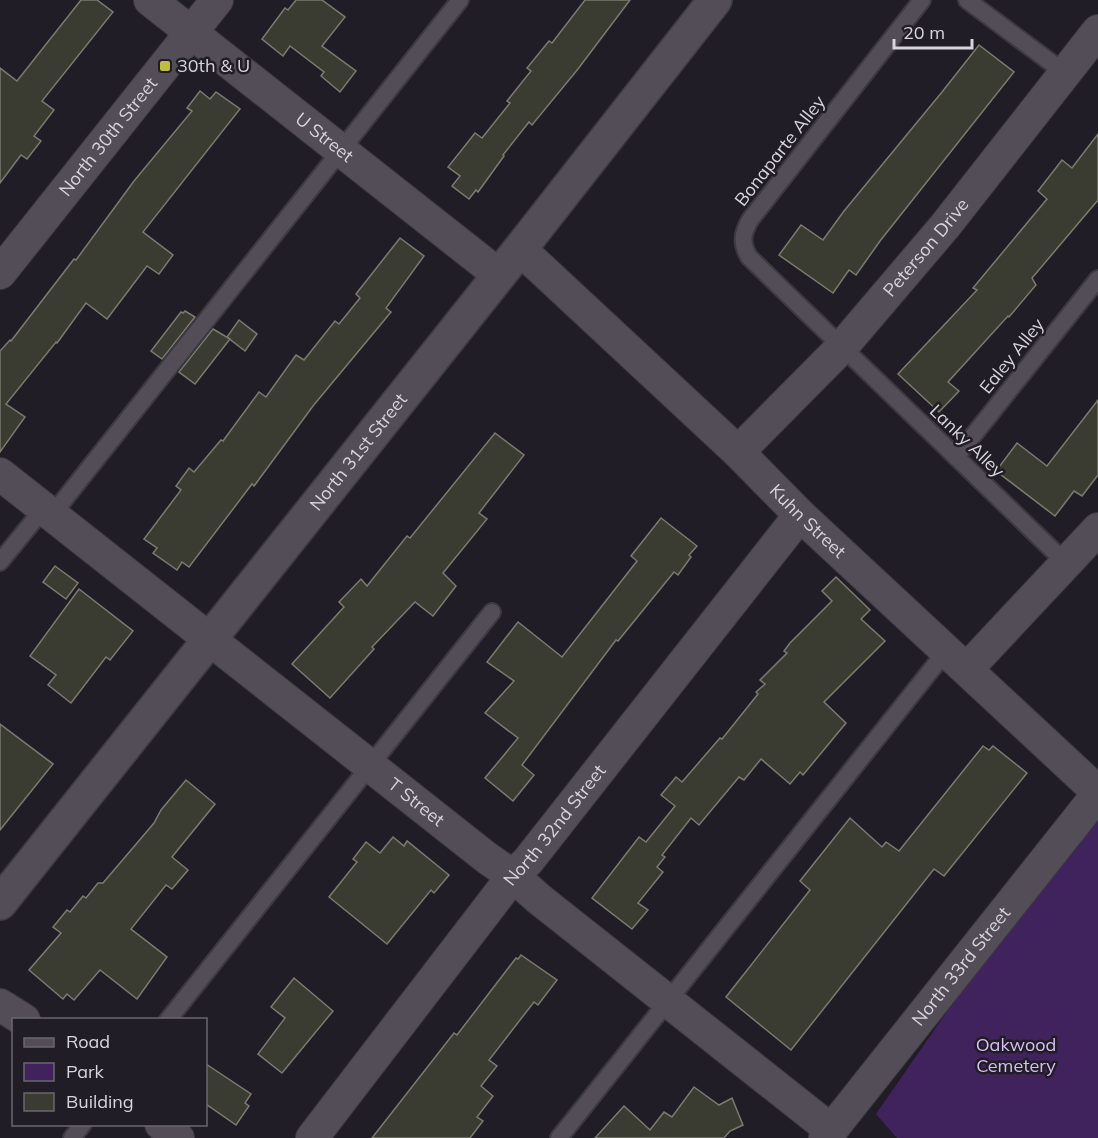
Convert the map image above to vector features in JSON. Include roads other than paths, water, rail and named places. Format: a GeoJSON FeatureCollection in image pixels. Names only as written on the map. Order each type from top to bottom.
{"type":"FeatureCollection","features":[{"type":"Feature","properties":{"kind":"street","name":"U Street"},"geometry":{"type":"LineString","coordinates":[[150,0],[499,275]]}},
{"type":"Feature","properties":{"kind":"street","name":"North 30th Street"},"geometry":{"type":"LineString","coordinates":[[0,273],[217,0]]}},
{"type":"Feature","properties":{"kind":"street","name":"North 31st Street"},"geometry":{"type":"LineString","coordinates":[[0,903],[715,0]]}},
{"type":"Feature","properties":{"kind":"street","name":"Peterson Drive"},"geometry":{"type":"LineString","coordinates":[[738,452],[842,347],[945,226],[1098,31]]}},
{"type":"Feature","properties":{"kind":"street","name":"Kuhn Street"},"geometry":{"type":"LineString","coordinates":[[520,249],[1098,793]]}},
{"type":"Feature","properties":{"kind":"street","name":"T Street"},"geometry":{"type":"LineString","coordinates":[[0,474],[369,766],[513,876],[828,1134]]}},
{"type":"Feature","properties":{"kind":"street","name":"North 32nd Street"},"geometry":{"type":"LineString","coordinates":[[312,1138],[513,876],[528,861],[800,515]]}},
{"type":"Feature","properties":{"kind":"street"},"geometry":{"type":"LineString","coordinates":[[957,660],[1066,563],[1098,529]]}},
{"type":"Feature","properties":{"kind":"street","name":"North 33rd Street"},"geometry":{"type":"LineString","coordinates":[[828,1134],[1098,793]]}},
{"type":"Feature","properties":{"kind":"street"},"geometry":{"type":"LineString","coordinates":[[0,1005],[21,1018]]}},
{"type":"Feature","properties":{"kind":"street"},"geometry":{"type":"LineString","coordinates":[[162,1126],[178,1138]]}},
{"type":"Feature","properties":{"kind":"lane"},"geometry":{"type":"LineString","coordinates":[[0,562],[48,512],[342,151],[460,0]]}},
{"type":"Feature","properties":{"kind":"lane","name":"Bonaparte Alley"},"geometry":{"type":"LineString","coordinates":[[842,347],[748,257],[743,248],[744,229],[922,0]]}},
{"type":"Feature","properties":{"kind":"lane"},"geometry":{"type":"LineString","coordinates":[[967,0],[1065,74]]}},
{"type":"Feature","properties":{"kind":"lane","name":"Ealey Alley"},"geometry":{"type":"LineString","coordinates":[[956,457],[1098,279]]}},
{"type":"Feature","properties":{"kind":"lane","name":"Lanky Alley"},"geometry":{"type":"LineString","coordinates":[[842,347],[1066,563]]}},
{"type":"Feature","properties":{"kind":"lane"},"geometry":{"type":"LineString","coordinates":[[170,1018],[492,612]]}},
{"type":"Feature","properties":{"kind":"lane"},"geometry":{"type":"LineString","coordinates":[[559,1138],[668,1001],[957,660]]}},
{"type":"Feature","properties":{"kind":"lane"},"geometry":{"type":"LineString","coordinates":[[72,1138],[82,1126]]}},
{"type":"Feature","properties":{"kind":"place","name":"30th & U"},"geometry":{"type":"Point","coordinates":[165,66]}},
{"type":"Feature","properties":{"kind":"park label","name":"Oakwood Cemetery"},"geometry":{"type":"Point","coordinates":[1016,1055]}}]}
